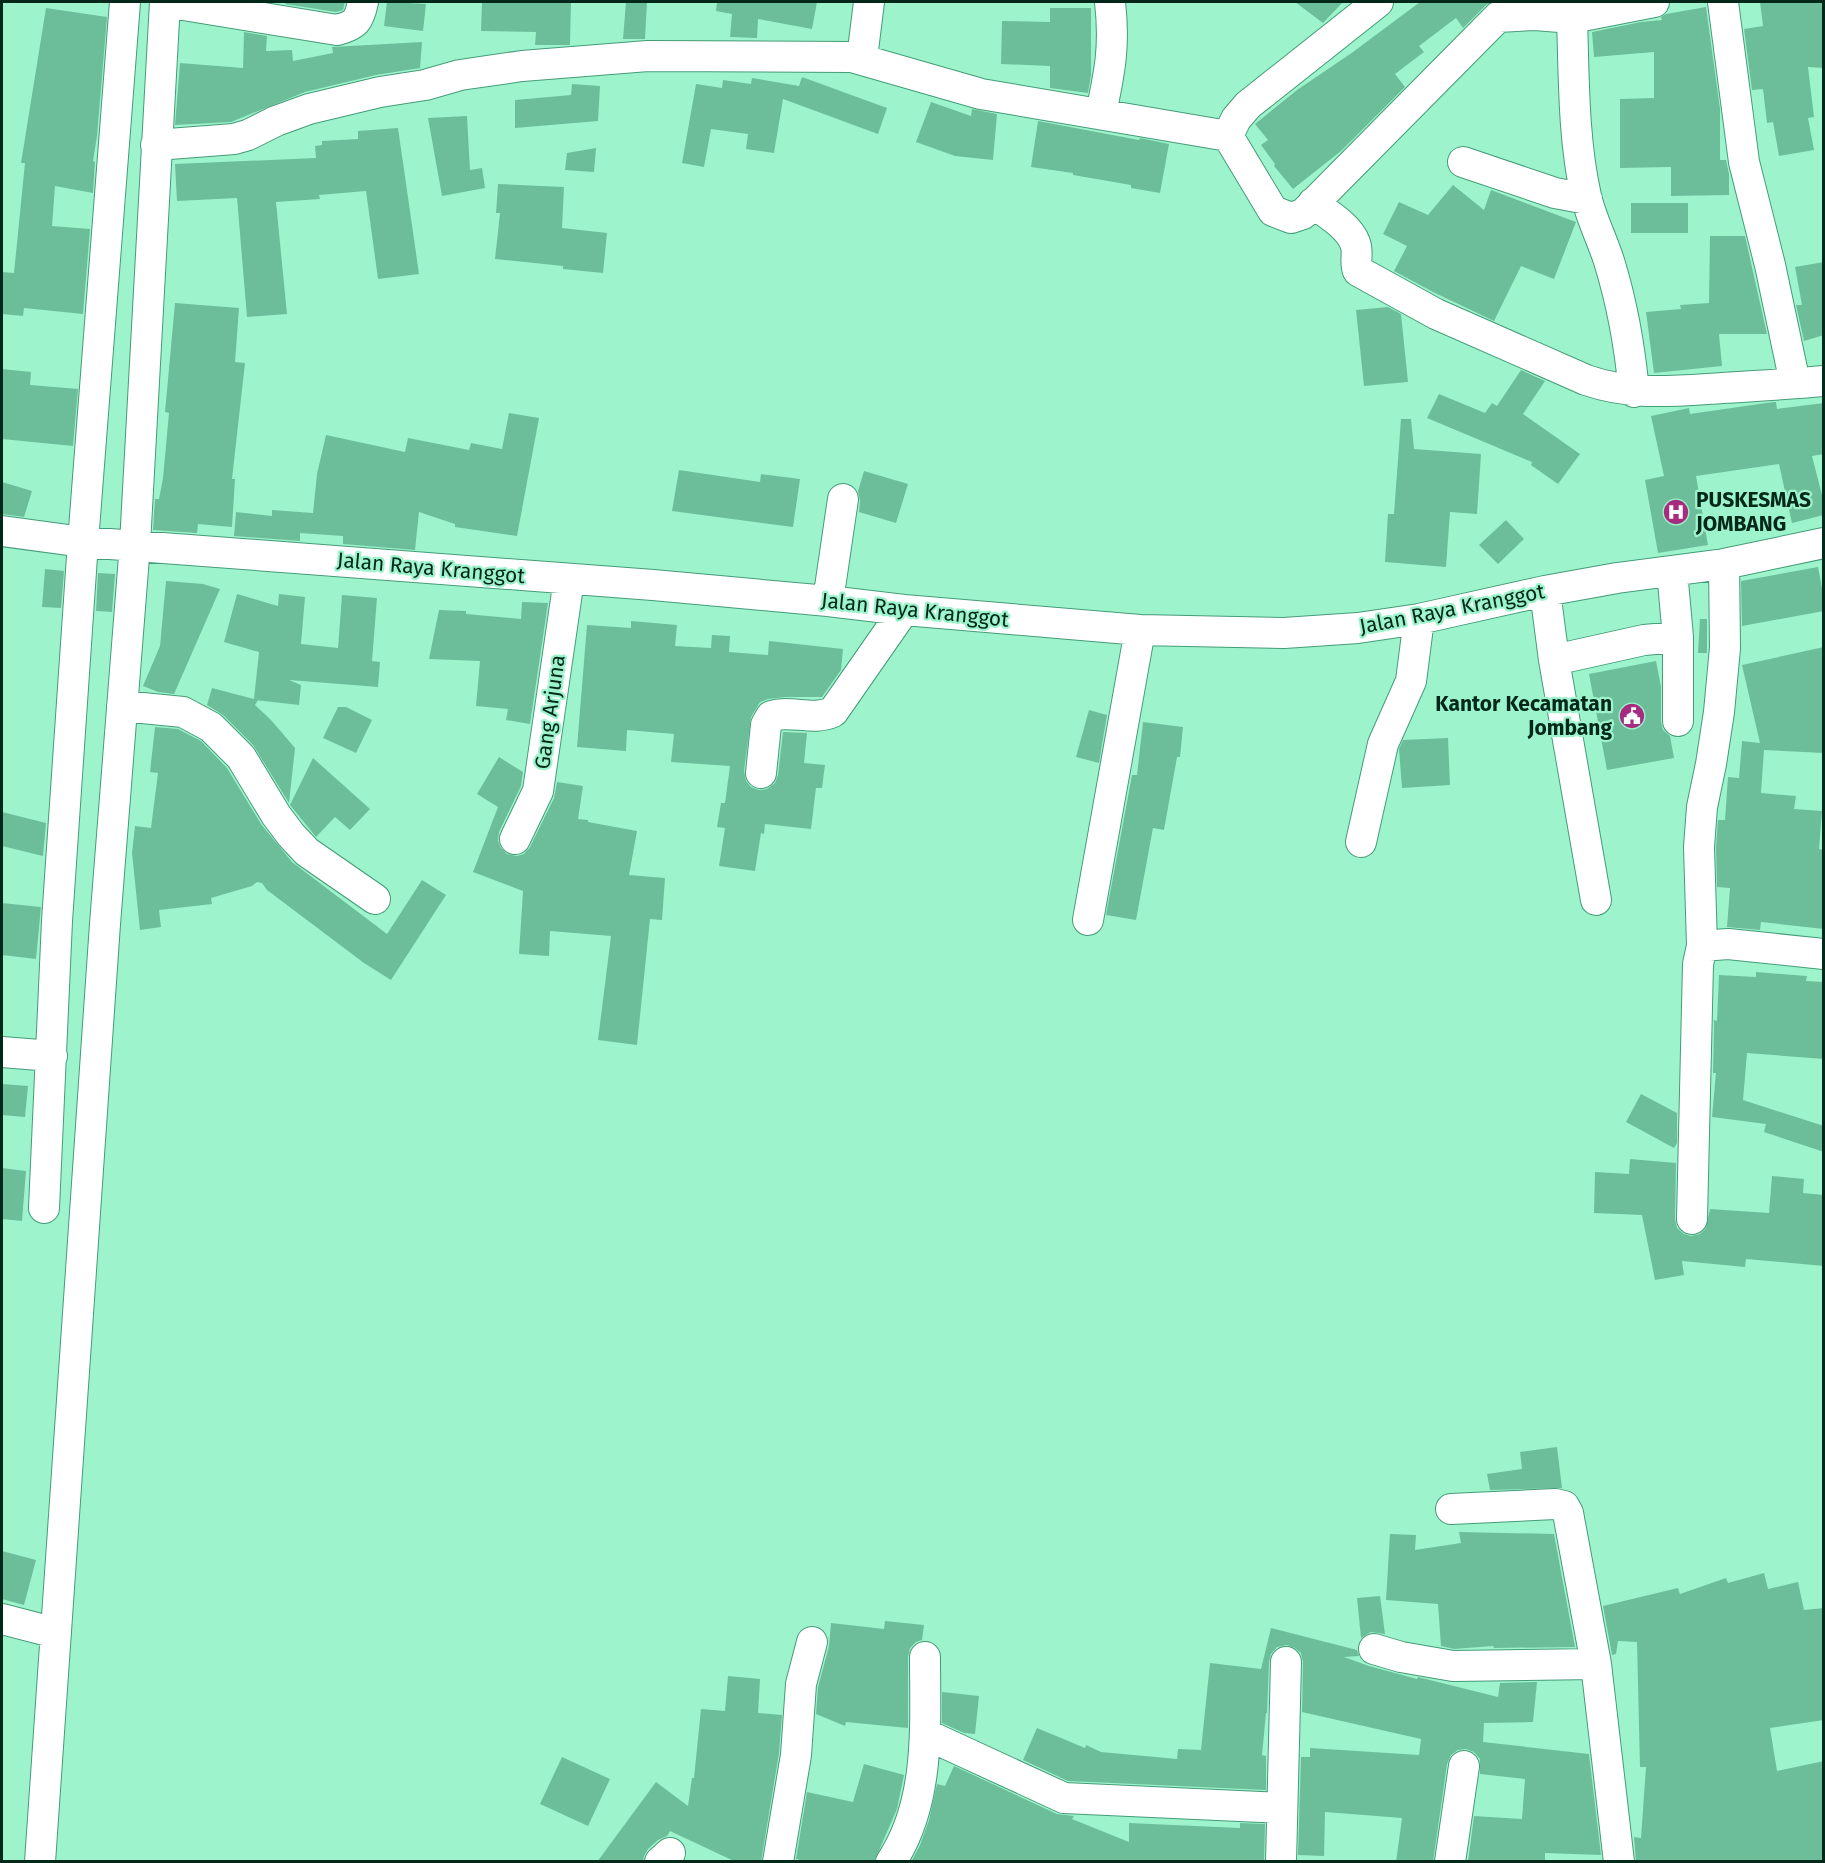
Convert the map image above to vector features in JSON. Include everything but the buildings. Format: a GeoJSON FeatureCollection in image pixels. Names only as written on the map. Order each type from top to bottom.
{"type":"FeatureCollection","features":[{"type":"Feature","properties":{"kind":"street"},"geometry":{"type":"LineString","coordinates":[[40,1862],[56,1633],[79,923],[87,542],[125,2]]}},
{"type":"Feature","properties":{"kind":"street"},"geometry":{"type":"LineString","coordinates":[[44,1208],[52,1056],[122,706],[128,543],[165,2],[337,30],[351,26],[360,17],[363,2]]}},
{"type":"Feature","properties":{"kind":"street"},"geometry":{"type":"LineString","coordinates":[[862,58],[869,2]]}},
{"type":"Feature","properties":{"kind":"street"},"geometry":{"type":"LineString","coordinates":[[1101,113],[1113,53],[1114,30],[1110,2]]}},
{"type":"Feature","properties":{"kind":"street"},"geometry":{"type":"LineString","coordinates":[[156,145],[234,139],[309,109],[380,92],[425,85],[460,75],[522,66],[648,56],[831,56],[862,58],[981,94],[1228,136],[1274,211],[1291,218],[1303,214],[1493,9],[1572,18],[1654,2]]}},
{"type":"Feature","properties":{"kind":"street"},"geometry":{"type":"LineString","coordinates":[[1313,203],[1345,228],[1354,239],[1358,271],[1436,314],[1608,388],[1634,392],[1674,392],[1809,382],[1770,265],[1744,162],[1723,2]]}},
{"type":"Feature","properties":{"kind":"street"},"geometry":{"type":"LineString","coordinates":[[1228,136],[1236,118],[1248,105],[1372,3]]}},
{"type":"Feature","properties":{"kind":"street"},"geometry":{"type":"LineString","coordinates":[[1572,18],[1577,149],[1587,199],[1617,293],[1630,356],[1634,392]]}},
{"type":"Feature","properties":{"kind":"street"},"geometry":{"type":"LineString","coordinates":[[1463,162],[1555,193],[1587,199]]}},
{"type":"Feature","properties":{"kind":"street"},"geometry":{"type":"LineString","coordinates":[[828,601],[843,499]]}},
{"type":"Feature","properties":{"kind":"street","name":"Jalan Raya Kranggot"},"geometry":{"type":"LineString","coordinates":[[2,531],[87,542],[128,543],[653,585],[1140,630],[1319,632],[1419,619],[1545,591],[1724,564],[1824,543]]}},
{"type":"Feature","properties":{"kind":"street"},"geometry":{"type":"LineString","coordinates":[[1692,1219],[1698,964],[1702,946],[1699,847],[1702,807],[1714,744],[1725,648],[1724,564]]}},
{"type":"Feature","properties":{"kind":"street"},"geometry":{"type":"LineString","coordinates":[[1672,571],[1678,637],[1678,721]]}},
{"type":"Feature","properties":{"kind":"street","name":"Gang Arjuna"},"geometry":{"type":"LineString","coordinates":[[515,839],[538,791],[569,579]]}},
{"type":"Feature","properties":{"kind":"street"},"geometry":{"type":"LineString","coordinates":[[1545,591],[1554,660],[1596,900]]}},
{"type":"Feature","properties":{"kind":"street"},"geometry":{"type":"LineString","coordinates":[[761,773],[766,725],[771,716],[777,714],[816,716],[833,712],[904,610]]}},
{"type":"Feature","properties":{"kind":"street"},"geometry":{"type":"LineString","coordinates":[[1360,842],[1383,744],[1411,681],[1419,619]]}},
{"type":"Feature","properties":{"kind":"street"},"geometry":{"type":"LineString","coordinates":[[1088,920],[1140,630]]}},
{"type":"Feature","properties":{"kind":"street"},"geometry":{"type":"LineString","coordinates":[[1554,660],[1644,640],[1678,637]]}},
{"type":"Feature","properties":{"kind":"street"},"geometry":{"type":"LineString","coordinates":[[122,706],[183,712],[211,727],[241,757],[276,815],[307,852],[375,899]]}},
{"type":"Feature","properties":{"kind":"street"},"geometry":{"type":"LineString","coordinates":[[1702,946],[1728,944],[1824,954]]}},
{"type":"Feature","properties":{"kind":"street"},"geometry":{"type":"LineString","coordinates":[[2,1052],[52,1056]]}},
{"type":"Feature","properties":{"kind":"street"},"geometry":{"type":"LineString","coordinates":[[1451,1509],[1555,1504],[1564,1506],[1568,1514],[1596,1664],[1619,1862]]}},
{"type":"Feature","properties":{"kind":"street"},"geometry":{"type":"LineString","coordinates":[[2,1619],[56,1633]]}},
{"type":"Feature","properties":{"kind":"street"},"geometry":{"type":"LineString","coordinates":[[778,1862],[796,1755],[801,1684],[812,1642]]}},
{"type":"Feature","properties":{"kind":"street"},"geometry":{"type":"LineString","coordinates":[[1374,1648],[1401,1657],[1453,1666],[1596,1664]]}},
{"type":"Feature","properties":{"kind":"street"},"geometry":{"type":"LineString","coordinates":[[891,1862],[912,1817],[921,1776],[926,1734],[925,1657]]}},
{"type":"Feature","properties":{"kind":"street"},"geometry":{"type":"LineString","coordinates":[[1281,1862],[1286,1662]]}},
{"type":"Feature","properties":{"kind":"street"},"geometry":{"type":"LineString","coordinates":[[926,1734],[1064,1798],[1282,1808]]}},
{"type":"Feature","properties":{"kind":"street"},"geometry":{"type":"LineString","coordinates":[[1450,1862],[1464,1766]]}},
{"type":"Feature","properties":{"kind":"place","name":"PUSKESMAS JOMBANG"},"geometry":{"type":"Point","coordinates":[1676,512]}},
{"type":"Feature","properties":{"kind":"place","name":"Kantor Kecamatan Jombang"},"geometry":{"type":"Point","coordinates":[1632,716]}}]}
